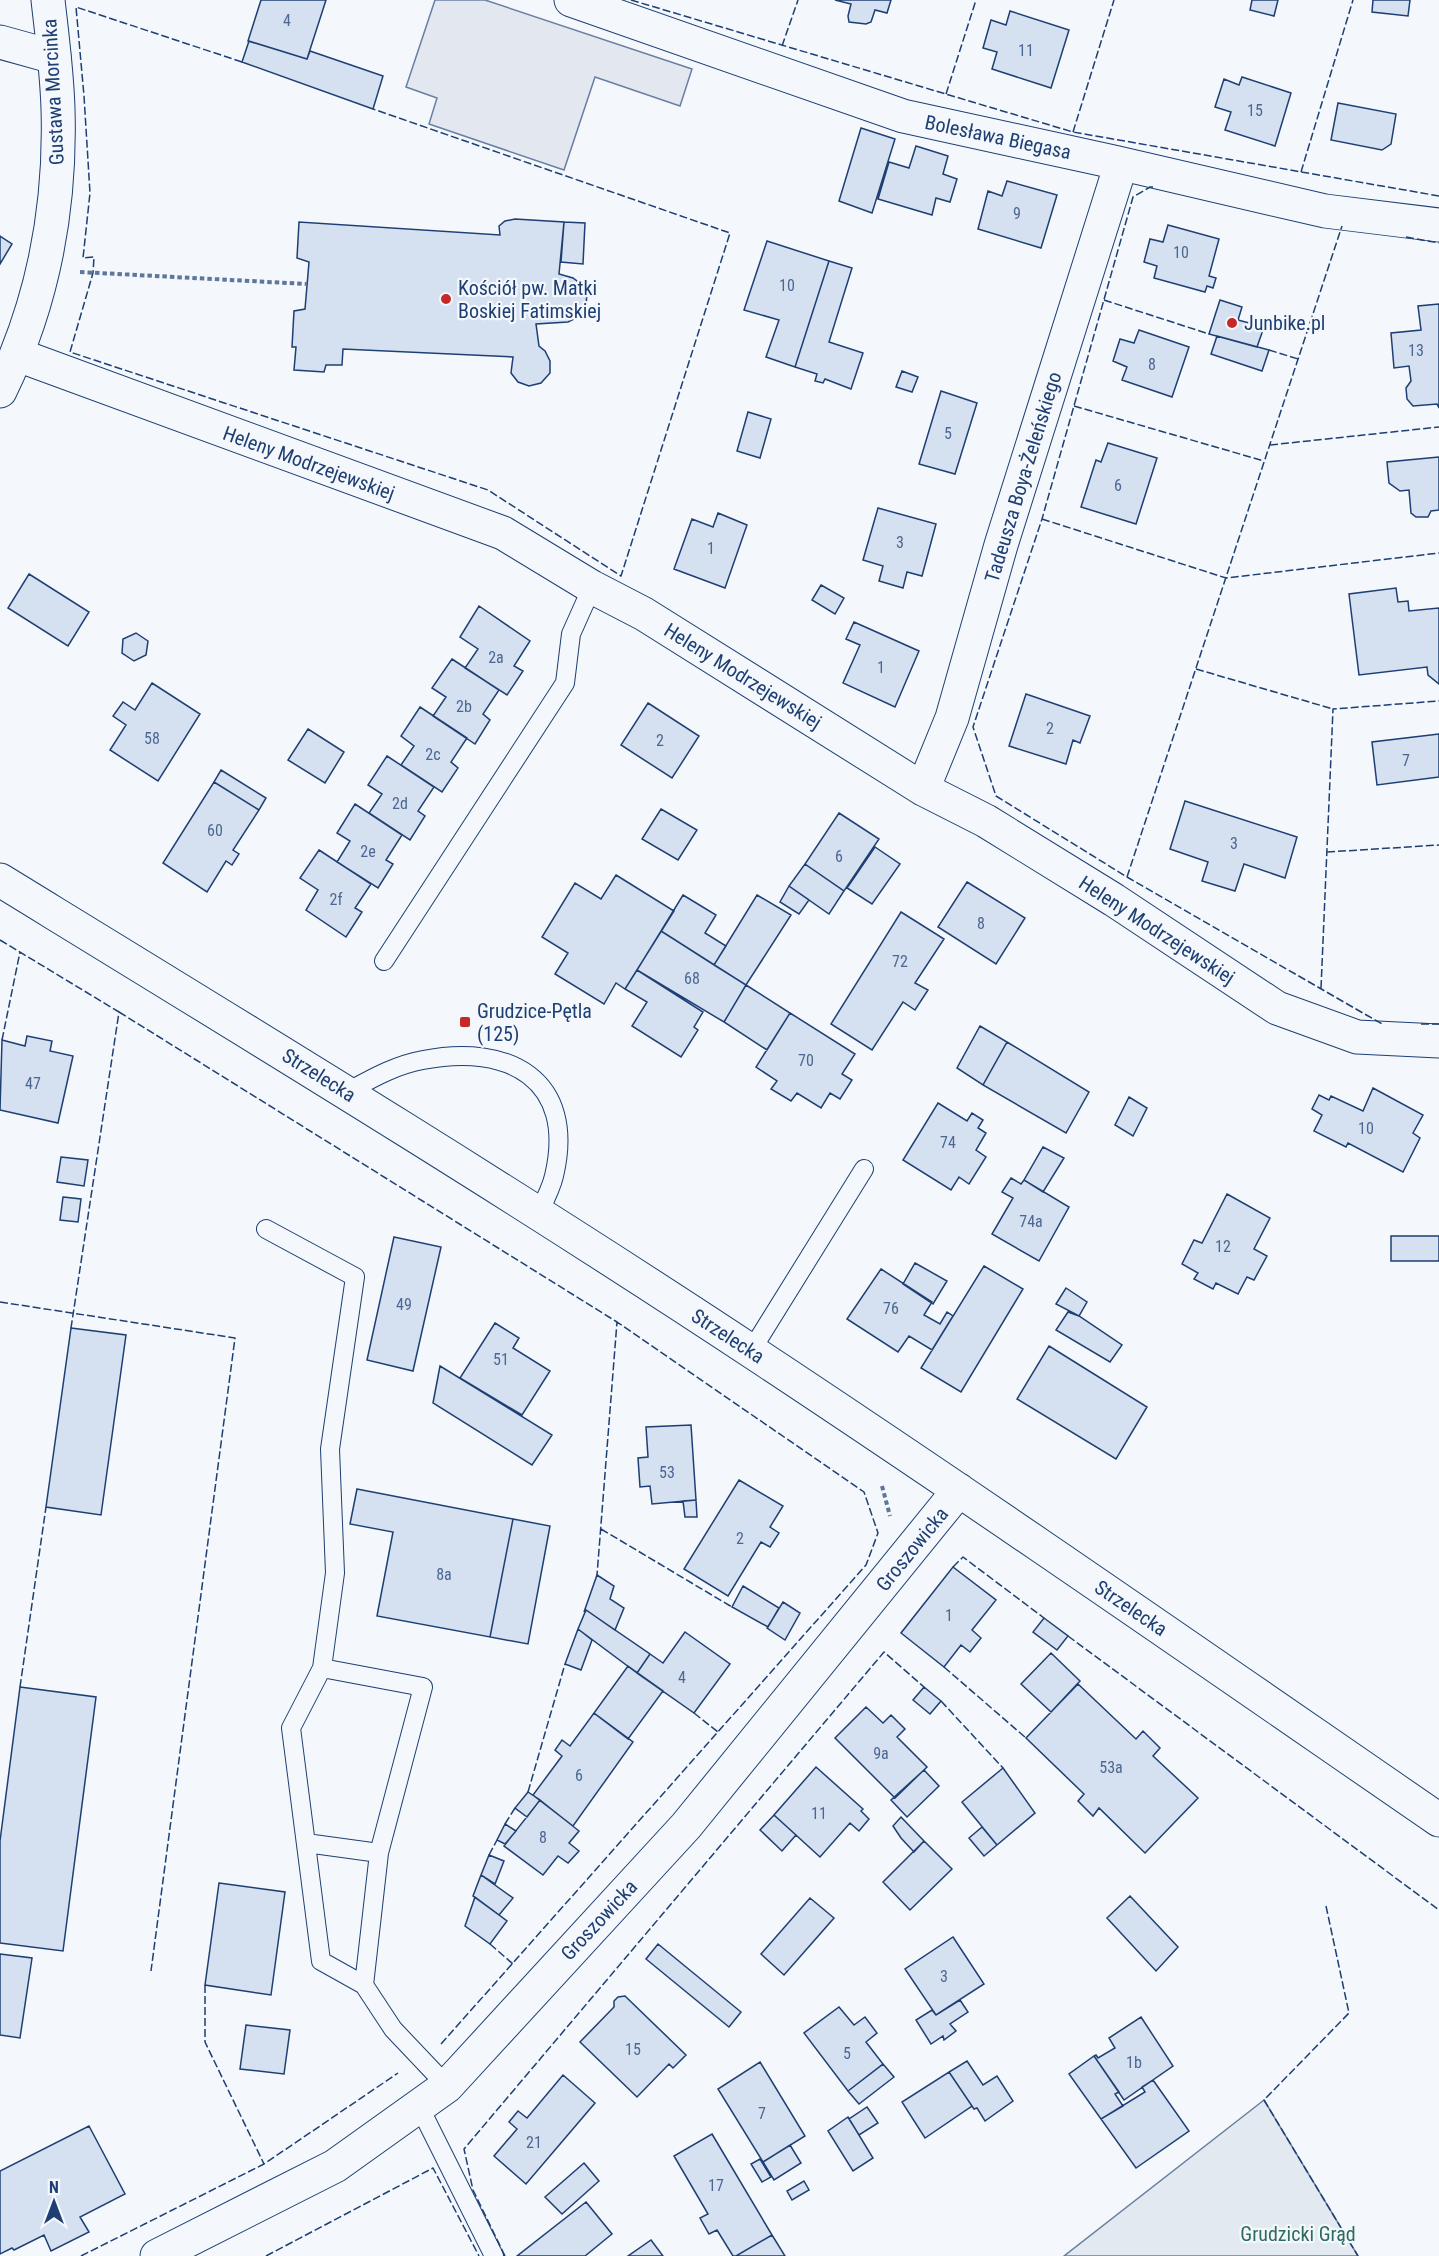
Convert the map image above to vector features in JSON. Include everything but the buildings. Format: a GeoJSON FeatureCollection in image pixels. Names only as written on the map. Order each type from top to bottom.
{"type":"FeatureCollection","features":[{"type":"Feature","properties":{"kind":"street","name":"Gustawa Morcinka"},"geometry":{"type":"LineString","coordinates":[[0,391],[18,355],[44,270],[58,167],[58,108],[48,0]]}},
{"type":"Feature","properties":{"kind":"street","name":"Bolesława Biegasa"},"geometry":{"type":"LineString","coordinates":[[571,0],[903,116],[1325,211],[1439,225]]}},
{"type":"Feature","properties":{"kind":"street"},"geometry":{"type":"LineString","coordinates":[[0,42],[54,57]]}},
{"type":"Feature","properties":{"kind":"street","name":"Tadeusza Boya-Żeleńskiego"},"geometry":{"type":"LineString","coordinates":[[923,789],[952,718],[1001,545],[1121,164]]}},
{"type":"Feature","properties":{"kind":"street","name":"Heleny Modrzejewskiej"},"geometry":{"type":"LineString","coordinates":[[18,355],[503,533],[592,587],[644,614],[923,789],[986,821],[1114,900],[1277,1008],[1357,1037],[1439,1041]]}},
{"type":"Feature","properties":{"kind":"street","name":"Strzelecka"},"geometry":{"type":"LineString","coordinates":[[0,880],[346,1092],[752,1351],[959,1490],[1439,1820]]}},
{"type":"Feature","properties":{"kind":"street","name":"Groszowicka"},"geometry":{"type":"LineString","coordinates":[[157,2256],[335,2166],[447,2086],[686,1826],[959,1490]]}},
{"type":"Feature","properties":{"kind":"lane"},"geometry":{"type":"LineString","coordinates":[[384,961],[565,683],[571,634],[592,587]]}},
{"type":"Feature","properties":{"kind":"lane"},"geometry":{"type":"LineString","coordinates":[[346,1092],[379,1074],[422,1060],[444,1057],[483,1057],[508,1062],[520,1068],[531,1075],[548,1096],[554,1109],[557,1126],[557,1160],[554,1176],[538,1214]]}},
{"type":"Feature","properties":{"kind":"lane"},"geometry":{"type":"LineString","coordinates":[[752,1351],[864,1169]]}},
{"type":"Feature","properties":{"kind":"lane"},"geometry":{"type":"LineString","coordinates":[[266,1229],[355,1277],[330,1449],[335,1573],[322,1668],[291,1728],[321,1961],[364,1985],[393,2030],[447,2086]]}},
{"type":"Feature","properties":{"kind":"lane"},"geometry":{"type":"LineString","coordinates":[[322,1668],[423,1687],[379,1853],[364,1985]]}},
{"type":"Feature","properties":{"kind":"lane"},"geometry":{"type":"LineString","coordinates":[[306,1843],[379,1853]]}},
{"type":"Feature","properties":{"kind":"lane"},"geometry":{"type":"LineString","coordinates":[[418,2106],[494,2256]]}},
{"type":"Feature","properties":{"kind":"path"},"geometry":{"type":"LineString","coordinates":[[44,270],[307,284]]}},
{"type":"Feature","properties":{"kind":"green space","name":"Grudzicki Grąd"},"geometry":{"type":"Polygon","coordinates":[[[1264,2100],[1358,2256],[1064,2256],[1264,2100]]]}},
{"type":"Feature","properties":{"kind":"shaded area"},"geometry":{"type":"Polygon","coordinates":[[[435,0],[485,0],[692,69],[680,106],[595,77],[564,170],[429,124],[437,98],[406,87],[435,0]]]}},
{"type":"Feature","properties":{"kind":"fence"},"geometry":{"type":"LineString","coordinates":[[631,0],[1073,132],[1439,196]]}},
{"type":"Feature","properties":{"kind":"fence"},"geometry":{"type":"LineString","coordinates":[[782,46],[798,0]]}},
{"type":"Feature","properties":{"kind":"fence"},"geometry":{"type":"LineString","coordinates":[[946,94],[976,0]]}},
{"type":"Feature","properties":{"kind":"fence"},"geometry":{"type":"LineString","coordinates":[[1073,132],[1114,0]]}},
{"type":"Feature","properties":{"kind":"fence"},"geometry":{"type":"LineString","coordinates":[[1301,172],[1353,0]]}},
{"type":"Feature","properties":{"kind":"fence"},"geometry":{"type":"LineString","coordinates":[[242,62],[76,7],[90,193],[83,258],[94,257],[93,273],[70,352],[488,490],[621,576],[730,233],[373,109]]}},
{"type":"Feature","properties":{"kind":"fence"},"geometry":{"type":"LineString","coordinates":[[1153,187],[1133,197],[1042,519],[973,727],[996,796],[1127,877],[1382,1024]]}},
{"type":"Feature","properties":{"kind":"fence"},"geometry":{"type":"LineString","coordinates":[[1127,877],[1342,226]]}},
{"type":"Feature","properties":{"kind":"fence"},"geometry":{"type":"LineString","coordinates":[[1406,237],[1439,243]]}},
{"type":"Feature","properties":{"kind":"fence"},"geometry":{"type":"LineString","coordinates":[[1104,300],[1209,334]]}},
{"type":"Feature","properties":{"kind":"fence"},"geometry":{"type":"LineString","coordinates":[[1269,350],[1298,359]]}},
{"type":"Feature","properties":{"kind":"fence"},"geometry":{"type":"LineString","coordinates":[[1074,406],[1264,461]]}},
{"type":"Feature","properties":{"kind":"fence"},"geometry":{"type":"LineString","coordinates":[[1270,445],[1439,427]]}},
{"type":"Feature","properties":{"kind":"fence"},"geometry":{"type":"LineString","coordinates":[[1042,519],[1226,578],[1439,553]]}},
{"type":"Feature","properties":{"kind":"fence"},"geometry":{"type":"LineString","coordinates":[[1196,669],[1333,709]]}},
{"type":"Feature","properties":{"kind":"fence"},"geometry":{"type":"LineString","coordinates":[[1321,988],[1333,709],[1439,701]]}},
{"type":"Feature","properties":{"kind":"fence"},"geometry":{"type":"LineString","coordinates":[[1327,852],[1439,845]]}},
{"type":"Feature","properties":{"kind":"fence"},"geometry":{"type":"LineString","coordinates":[[0,940],[119,1012],[71,1328]]}},
{"type":"Feature","properties":{"kind":"fence"},"geometry":{"type":"LineString","coordinates":[[2,1040],[20,952]]}},
{"type":"Feature","properties":{"kind":"fence"},"geometry":{"type":"LineString","coordinates":[[119,1012],[617,1322],[597,1575]]}},
{"type":"Feature","properties":{"kind":"fence"},"geometry":{"type":"LineString","coordinates":[[1421,1024],[1439,1024]]}},
{"type":"Feature","properties":{"kind":"fence"},"geometry":{"type":"LineString","coordinates":[[0,1302],[235,1338],[151,1971]]}},
{"type":"Feature","properties":{"kind":"fence"},"geometry":{"type":"LineString","coordinates":[[441,2044],[866,1565],[878,1533],[864,1492],[617,1322]]}},
{"type":"Feature","properties":{"kind":"fence"},"geometry":{"type":"LineString","coordinates":[[20,1687],[46,1507]]}},
{"type":"Feature","properties":{"kind":"fence"},"geometry":{"type":"LineString","coordinates":[[601,1529],[732,1607]]}},
{"type":"Feature","properties":{"kind":"fence"},"geometry":{"type":"LineString","coordinates":[[953,1567],[963,1557],[1044,1618]]}},
{"type":"Feature","properties":{"kind":"fence"},"geometry":{"type":"LineString","coordinates":[[1068,1636],[1439,1910]]}},
{"type":"Feature","properties":{"kind":"fence"},"geometry":{"type":"LineString","coordinates":[[505,2256],[473,2190],[464,2149],[884,1652],[924,1687]]}},
{"type":"Feature","properties":{"kind":"fence"},"geometry":{"type":"LineString","coordinates":[[528,1792],[565,1664]]}},
{"type":"Feature","properties":{"kind":"fence"},"geometry":{"type":"LineString","coordinates":[[944,1667],[1026,1738]]}},
{"type":"Feature","properties":{"kind":"fence"},"geometry":{"type":"LineString","coordinates":[[941,1701],[1003,1768]]}},
{"type":"Feature","properties":{"kind":"fence"},"geometry":{"type":"LineString","coordinates":[[694,1713],[718,1732]]}},
{"type":"Feature","properties":{"kind":"fence"},"geometry":{"type":"LineString","coordinates":[[505,1824],[515,1808]]}},
{"type":"Feature","properties":{"kind":"fence"},"geometry":{"type":"LineString","coordinates":[[489,1855],[497,1840]]}},
{"type":"Feature","properties":{"kind":"fence"},"geometry":{"type":"LineString","coordinates":[[1326,1906],[1349,2013],[1264,2100],[1358,2256]]}},
{"type":"Feature","properties":{"kind":"fence"},"geometry":{"type":"LineString","coordinates":[[490,1944],[513,1964]]}},
{"type":"Feature","properties":{"kind":"fence"},"geometry":{"type":"LineString","coordinates":[[205,1985],[205,2042],[264,2164]]}},
{"type":"Feature","properties":{"kind":"fence"},"geometry":{"type":"LineString","coordinates":[[81,2256],[264,2164],[398,2073]]}},
{"type":"Feature","properties":{"kind":"fence"},"geometry":{"type":"LineString","coordinates":[[266,2256],[433,2168],[479,2256]]}},
{"type":"Feature","properties":{"kind":"place","name":"Kościół pw. Matki Boskiej Fatimskiej"},"geometry":{"type":"Point","coordinates":[446,299]}},
{"type":"Feature","properties":{"kind":"place","name":"Junbike.pl"},"geometry":{"type":"Point","coordinates":[1232,323]}},
{"type":"Feature","properties":{"kind":"place","name":"Grudzice-Pętla (125)"},"geometry":{"type":"Point","coordinates":[465,1022]}}]}
